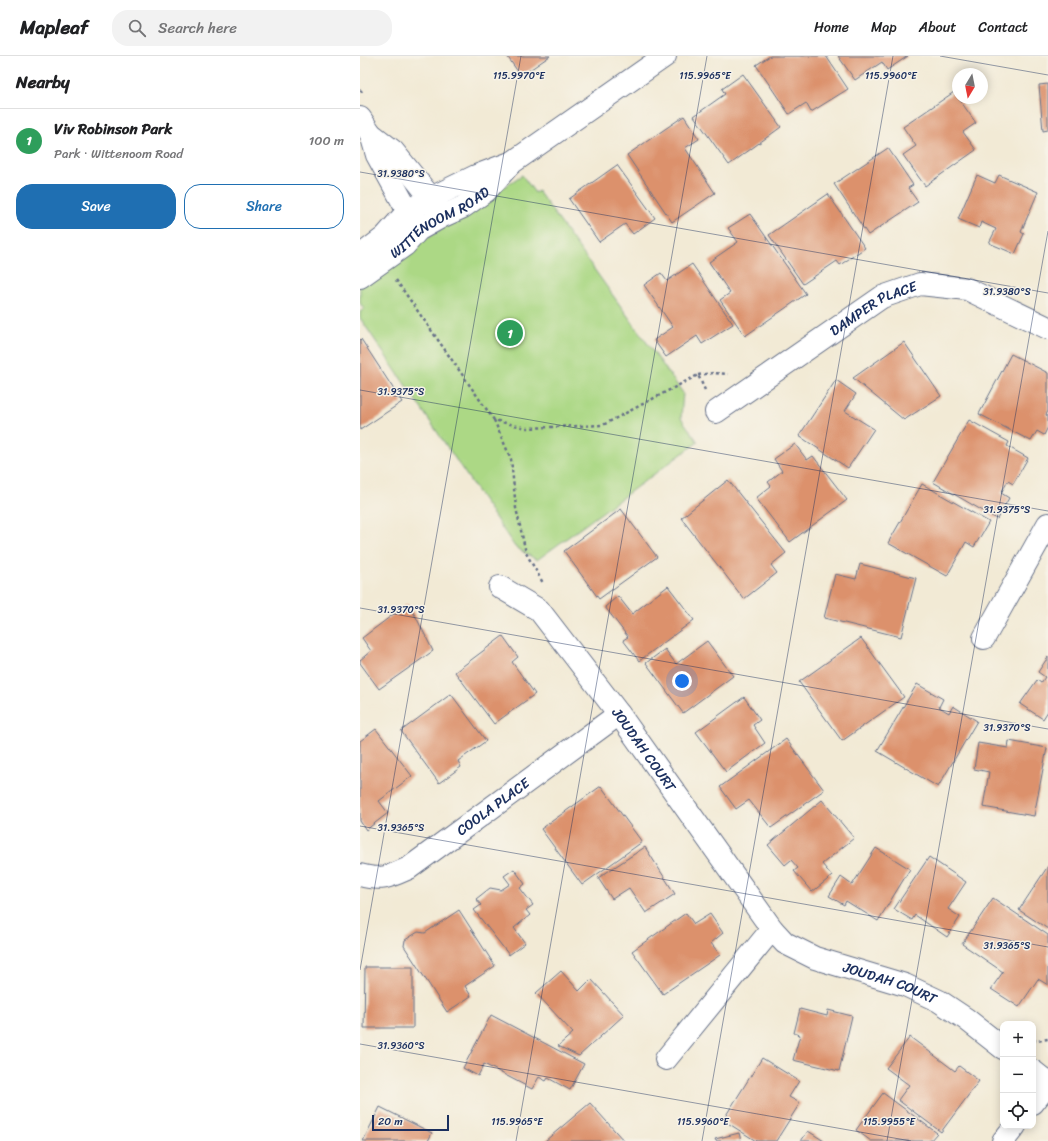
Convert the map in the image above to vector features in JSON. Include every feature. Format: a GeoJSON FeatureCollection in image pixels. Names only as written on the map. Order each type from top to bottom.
{"type":"FeatureCollection","features":[{"type":"Feature","properties":{"kind":"street","name":"WITTENOOM ROAD"},"geometry":{"type":"LineString","coordinates":[[360,256],[385,237],[413,221],[443,216],[463,207],[486,191],[512,162],[665,56]]}},
{"type":"Feature","properties":{"kind":"street"},"geometry":{"type":"LineString","coordinates":[[366,126],[393,151],[431,198],[443,216]]}},
{"type":"Feature","properties":{"kind":"street"},"geometry":{"type":"LineString","coordinates":[[366,126],[377,155],[413,221]]}},
{"type":"Feature","properties":{"kind":"street","name":"WITTENOOM ROAD"},"geometry":{"type":"LineString","coordinates":[[360,277],[405,246],[413,221],[431,198],[476,176],[512,162]]}},
{"type":"Feature","properties":{"kind":"street","name":"DAMPER PLACE"},"geometry":{"type":"LineString","coordinates":[[716,412],[882,297],[920,284],[967,289],[1048,328]]}},
{"type":"Feature","properties":{"kind":"street"},"geometry":{"type":"LineString","coordinates":[[984,638],[1048,524]]}},
{"type":"Feature","properties":{"kind":"street","name":"JOUDAH COURT"},"geometry":{"type":"LineString","coordinates":[[500,587],[540,610],[619,714],[772,929],[785,943],[815,958],[905,985],[939,1001],[966,1019],[1000,1046]]}},
{"type":"Feature","properties":{"kind":"street","name":"COOLA PLACE"},"geometry":{"type":"LineString","coordinates":[[360,875],[387,878],[409,868],[619,714]]}},
{"type":"Feature","properties":{"kind":"street"},"geometry":{"type":"LineString","coordinates":[[666,1058],[772,929]]}},
{"type":"Feature","properties":{"kind":"street"},"geometry":{"type":"LineString","coordinates":[[1036,1073],[1048,1083],[1036,1099]]}},
{"type":"Feature","properties":{"kind":"street"},"geometry":{"type":"LineString","coordinates":[[1003,1141],[1013,1129]]}},
{"type":"Feature","properties":{"kind":"path"},"geometry":{"type":"LineString","coordinates":[[383,262],[494,420],[511,459],[516,508],[526,553],[543,583]]}},
{"type":"Feature","properties":{"kind":"path"},"geometry":{"type":"LineString","coordinates":[[494,420],[526,428],[603,425],[698,375],[716,412]]}},
{"type":"Feature","properties":{"kind":"path"},"geometry":{"type":"LineString","coordinates":[[1036,1041],[1048,1039]]}},
{"type":"Feature","properties":{"kind":"green space"},"geometry":{"type":"Polygon","coordinates":[[[522,175],[535,193],[538,191],[683,393],[681,418],[698,442],[537,560],[515,547],[360,318],[360,312],[364,309],[360,303],[360,283],[522,175]]]}},
{"type":"Feature","properties":{"kind":"building"},"geometry":{"type":"Polygon","coordinates":[[[507,56],[550,56],[521,76],[507,56]]]}},
{"type":"Feature","properties":{"kind":"building"},"geometry":{"type":"Polygon","coordinates":[[[770,56],[826,56],[848,89],[811,112],[806,103],[789,114],[756,65],[770,56]]]}},
{"type":"Feature","properties":{"kind":"building"},"geometry":{"type":"Polygon","coordinates":[[[838,56],[908,56],[887,70],[882,62],[855,80],[838,56]]]}},
{"type":"Feature","properties":{"kind":"building"},"geometry":{"type":"Polygon","coordinates":[[[743,74],[781,127],[729,165],[694,116],[725,94],[722,89],[743,74]]]}},
{"type":"Feature","properties":{"kind":"building"},"geometry":{"type":"Polygon","coordinates":[[[1048,84],[1048,130],[1043,131],[1039,85],[1048,84]]]}},
{"type":"Feature","properties":{"kind":"building"},"geometry":{"type":"Polygon","coordinates":[[[952,93],[952,104],[963,104],[976,123],[963,132],[976,150],[925,186],[903,155],[916,146],[903,127],[952,93]]]}},
{"type":"Feature","properties":{"kind":"building"},"geometry":{"type":"Polygon","coordinates":[[[684,116],[699,139],[685,148],[715,193],[672,222],[627,155],[684,116]]]}},
{"type":"Feature","properties":{"kind":"building"},"geometry":{"type":"Polygon","coordinates":[[[888,148],[913,185],[908,188],[918,202],[868,235],[834,184],[888,148]]]}},
{"type":"Feature","properties":{"kind":"building"},"geometry":{"type":"Polygon","coordinates":[[[617,165],[655,218],[633,234],[625,224],[599,242],[569,199],[617,165]]]}},
{"type":"Feature","properties":{"kind":"building"},"geometry":{"type":"Polygon","coordinates":[[[977,175],[995,183],[999,175],[1038,192],[1021,232],[1024,234],[1015,254],[989,243],[996,229],[981,222],[979,228],[958,219],[977,175]]]}},
{"type":"Feature","properties":{"kind":"building"},"geometry":{"type":"Polygon","coordinates":[[[828,194],[865,248],[840,265],[837,261],[803,284],[769,235],[828,194]]]}},
{"type":"Feature","properties":{"kind":"building"},"geometry":{"type":"Polygon","coordinates":[[[750,214],[806,294],[745,336],[720,300],[730,293],[709,262],[738,242],[728,228],[750,214]]]}},
{"type":"Feature","properties":{"kind":"building"},"geometry":{"type":"Polygon","coordinates":[[[692,264],[733,324],[702,344],[697,336],[666,357],[654,340],[673,327],[644,285],[661,273],[667,281],[692,264]]]}},
{"type":"Feature","properties":{"kind":"building"},"geometry":{"type":"Polygon","coordinates":[[[361,339],[402,402],[360,430],[360,340],[361,339]]]}},
{"type":"Feature","properties":{"kind":"building"},"geometry":{"type":"Polygon","coordinates":[[[904,342],[941,396],[904,420],[853,378],[904,342]]]}},
{"type":"Feature","properties":{"kind":"building"},"geometry":{"type":"Polygon","coordinates":[[[1011,354],[1048,373],[1048,411],[1046,415],[1048,416],[1048,427],[1044,435],[1037,431],[1031,441],[979,414],[1011,354]]]}},
{"type":"Feature","properties":{"kind":"building"},"geometry":{"type":"Polygon","coordinates":[[[836,380],[856,394],[845,411],[874,429],[848,468],[799,436],[836,380]]]}},
{"type":"Feature","properties":{"kind":"building"},"geometry":{"type":"Polygon","coordinates":[[[969,420],[1009,442],[1007,446],[1028,458],[1013,484],[1008,481],[1001,493],[1009,498],[997,519],[933,482],[969,420]]]}},
{"type":"Feature","properties":{"kind":"building"},"geometry":{"type":"Polygon","coordinates":[[[795,444],[807,460],[813,456],[847,500],[790,542],[756,498],[771,486],[768,482],[782,471],[774,459],[795,444]]]}},
{"type":"Feature","properties":{"kind":"building"},"geometry":{"type":"Polygon","coordinates":[[[728,480],[786,553],[771,565],[777,573],[744,599],[681,518],[728,480]]]}},
{"type":"Feature","properties":{"kind":"building"},"geometry":{"type":"Polygon","coordinates":[[[922,484],[989,522],[974,547],[966,542],[947,576],[888,543],[922,484]]]}},
{"type":"Feature","properties":{"kind":"building"},"geometry":{"type":"Polygon","coordinates":[[[621,509],[657,557],[599,599],[564,551],[621,509]]]}},
{"type":"Feature","properties":{"kind":"building"},"geometry":{"type":"Polygon","coordinates":[[[860,564],[916,578],[901,637],[824,618],[835,574],[856,579],[860,564]]]}},
{"type":"Feature","properties":{"kind":"building"},"geometry":{"type":"Polygon","coordinates":[[[668,586],[694,620],[639,661],[623,640],[628,637],[605,607],[618,596],[632,614],[668,586]]]}},
{"type":"Feature","properties":{"kind":"building"},"geometry":{"type":"Polygon","coordinates":[[[407,604],[416,617],[433,651],[379,689],[360,663],[360,660],[371,651],[362,638],[407,604]]]}},
{"type":"Feature","properties":{"kind":"building"},"geometry":{"type":"Polygon","coordinates":[[[503,636],[518,657],[512,662],[535,694],[494,724],[455,672],[503,636]]]}},
{"type":"Feature","properties":{"kind":"building"},"geometry":{"type":"Polygon","coordinates":[[[861,638],[904,697],[842,741],[799,682],[861,638]]]}},
{"type":"Feature","properties":{"kind":"building"},"geometry":{"type":"Polygon","coordinates":[[[707,641],[733,676],[683,713],[646,663],[665,649],[676,664],[707,641]]]}},
{"type":"Feature","properties":{"kind":"building"},"geometry":{"type":"Polygon","coordinates":[[[1048,657],[1048,711],[1043,719],[1020,704],[1037,680],[1041,683],[1045,677],[1038,672],[1048,657]]]}},
{"type":"Feature","properties":{"kind":"building"},"geometry":{"type":"Polygon","coordinates":[[[917,684],[943,699],[939,707],[949,713],[953,706],[977,721],[938,787],[877,751],[917,684]]]}},
{"type":"Feature","properties":{"kind":"building"},"geometry":{"type":"Polygon","coordinates":[[[451,694],[486,741],[458,761],[461,767],[439,783],[401,731],[451,694]]]}},
{"type":"Feature","properties":{"kind":"building"},"geometry":{"type":"Polygon","coordinates":[[[744,697],[760,720],[753,725],[765,743],[726,772],[696,732],[744,697]]]}},
{"type":"Feature","properties":{"kind":"building"},"geometry":{"type":"Polygon","coordinates":[[[376,729],[412,776],[379,801],[388,813],[366,830],[360,821],[360,741],[376,729]]]}},
{"type":"Feature","properties":{"kind":"building"},"geometry":{"type":"Polygon","coordinates":[[[786,739],[824,790],[771,828],[749,800],[736,809],[720,787],[786,739]]]}},
{"type":"Feature","properties":{"kind":"building"},"geometry":{"type":"Polygon","coordinates":[[[1009,741],[1047,748],[1034,816],[983,807],[989,772],[974,769],[978,743],[1008,748],[1009,741]]]}},
{"type":"Feature","properties":{"kind":"building"},"geometry":{"type":"Polygon","coordinates":[[[601,786],[642,842],[582,885],[541,829],[601,786]]]}},
{"type":"Feature","properties":{"kind":"building"},"geometry":{"type":"Polygon","coordinates":[[[822,800],[854,838],[822,864],[832,876],[812,892],[794,871],[798,868],[791,860],[785,865],[768,845],[822,800]]]}},
{"type":"Feature","properties":{"kind":"building"},"geometry":{"type":"Polygon","coordinates":[[[645,847],[675,894],[646,913],[629,888],[612,899],[598,878],[645,847]]]}},
{"type":"Feature","properties":{"kind":"building"},"geometry":{"type":"Polygon","coordinates":[[[876,848],[910,869],[878,921],[846,901],[844,905],[829,896],[841,877],[852,885],[876,848]]]}},
{"type":"Feature","properties":{"kind":"building"},"geometry":{"type":"Polygon","coordinates":[[[929,857],[966,882],[948,909],[960,917],[947,937],[915,915],[912,920],[894,909],[929,857]]]}},
{"type":"Feature","properties":{"kind":"building"},"geometry":{"type":"Polygon","coordinates":[[[1048,866],[1048,929],[1019,910],[1048,866]]]}},
{"type":"Feature","properties":{"kind":"building"},"geometry":{"type":"Polygon","coordinates":[[[514,869],[525,884],[520,888],[533,905],[526,910],[530,915],[514,928],[525,943],[509,955],[474,910],[481,905],[476,899],[490,888],[501,890],[510,884],[504,876],[514,869]]]}},
{"type":"Feature","properties":{"kind":"building"},"geometry":{"type":"Polygon","coordinates":[[[993,898],[1048,935],[1048,985],[1038,979],[1019,1007],[991,989],[1003,972],[962,944],[993,898]]]}},
{"type":"Feature","properties":{"kind":"building"},"geometry":{"type":"Polygon","coordinates":[[[459,910],[495,966],[465,986],[471,996],[447,1012],[404,946],[405,940],[418,932],[425,933],[459,910]]]}},
{"type":"Feature","properties":{"kind":"building"},"geometry":{"type":"Polygon","coordinates":[[[686,913],[694,924],[710,914],[723,933],[711,943],[720,955],[663,994],[632,951],[686,913]]]}},
{"type":"Feature","properties":{"kind":"building"},"geometry":{"type":"Polygon","coordinates":[[[365,967],[413,967],[413,1028],[364,1028],[365,967]]]}},
{"type":"Feature","properties":{"kind":"building"},"geometry":{"type":"Polygon","coordinates":[[[561,971],[579,991],[591,979],[624,1015],[579,1056],[558,1046],[573,1033],[536,993],[561,971]]]}},
{"type":"Feature","properties":{"kind":"building"},"geometry":{"type":"Polygon","coordinates":[[[800,1009],[827,1016],[828,1010],[852,1016],[839,1071],[793,1060],[800,1035],[794,1033],[800,1009]]]}},
{"type":"Feature","properties":{"kind":"building"},"geometry":{"type":"Polygon","coordinates":[[[491,1015],[584,1064],[570,1090],[548,1078],[546,1081],[539,1077],[532,1089],[484,1064],[478,1076],[463,1068],[491,1015]]]}},
{"type":"Feature","properties":{"kind":"building"},"geometry":{"type":"Polygon","coordinates":[[[910,1037],[955,1071],[959,1066],[979,1081],[941,1132],[898,1100],[909,1085],[886,1068],[910,1037]]]}},
{"type":"Feature","properties":{"kind":"building"},"geometry":{"type":"Polygon","coordinates":[[[762,1058],[799,1081],[789,1097],[800,1103],[776,1141],[756,1141],[723,1120],[762,1058]]]}},
{"type":"Feature","properties":{"kind":"building"},"geometry":{"type":"Polygon","coordinates":[[[883,1093],[937,1133],[930,1141],[871,1141],[856,1130],[883,1093]]]}},
{"type":"Feature","properties":{"kind":"building"},"geometry":{"type":"Polygon","coordinates":[[[590,1103],[624,1141],[545,1141],[590,1103]]]}},
{"type":"Feature","properties":{"kind":"building"},"geometry":{"type":"Polygon","coordinates":[[[380,1107],[432,1133],[428,1141],[363,1141],[380,1107]]]}},
{"type":"Feature","properties":{"kind":"building"},"geometry":{"type":"Polygon","coordinates":[[[808,1131],[824,1141],[801,1141],[808,1131]]]}},
{"type":"Feature","properties":{"kind":"building"},"geometry":{"type":"Polygon","coordinates":[[[739,1133],[741,1141],[716,1141],[715,1139],[739,1133]]]}},
{"type":"Feature","properties":{"kind":"place","name":"Viv Robinson Park"},"geometry":{"type":"Point","coordinates":[510,333]}}]}
